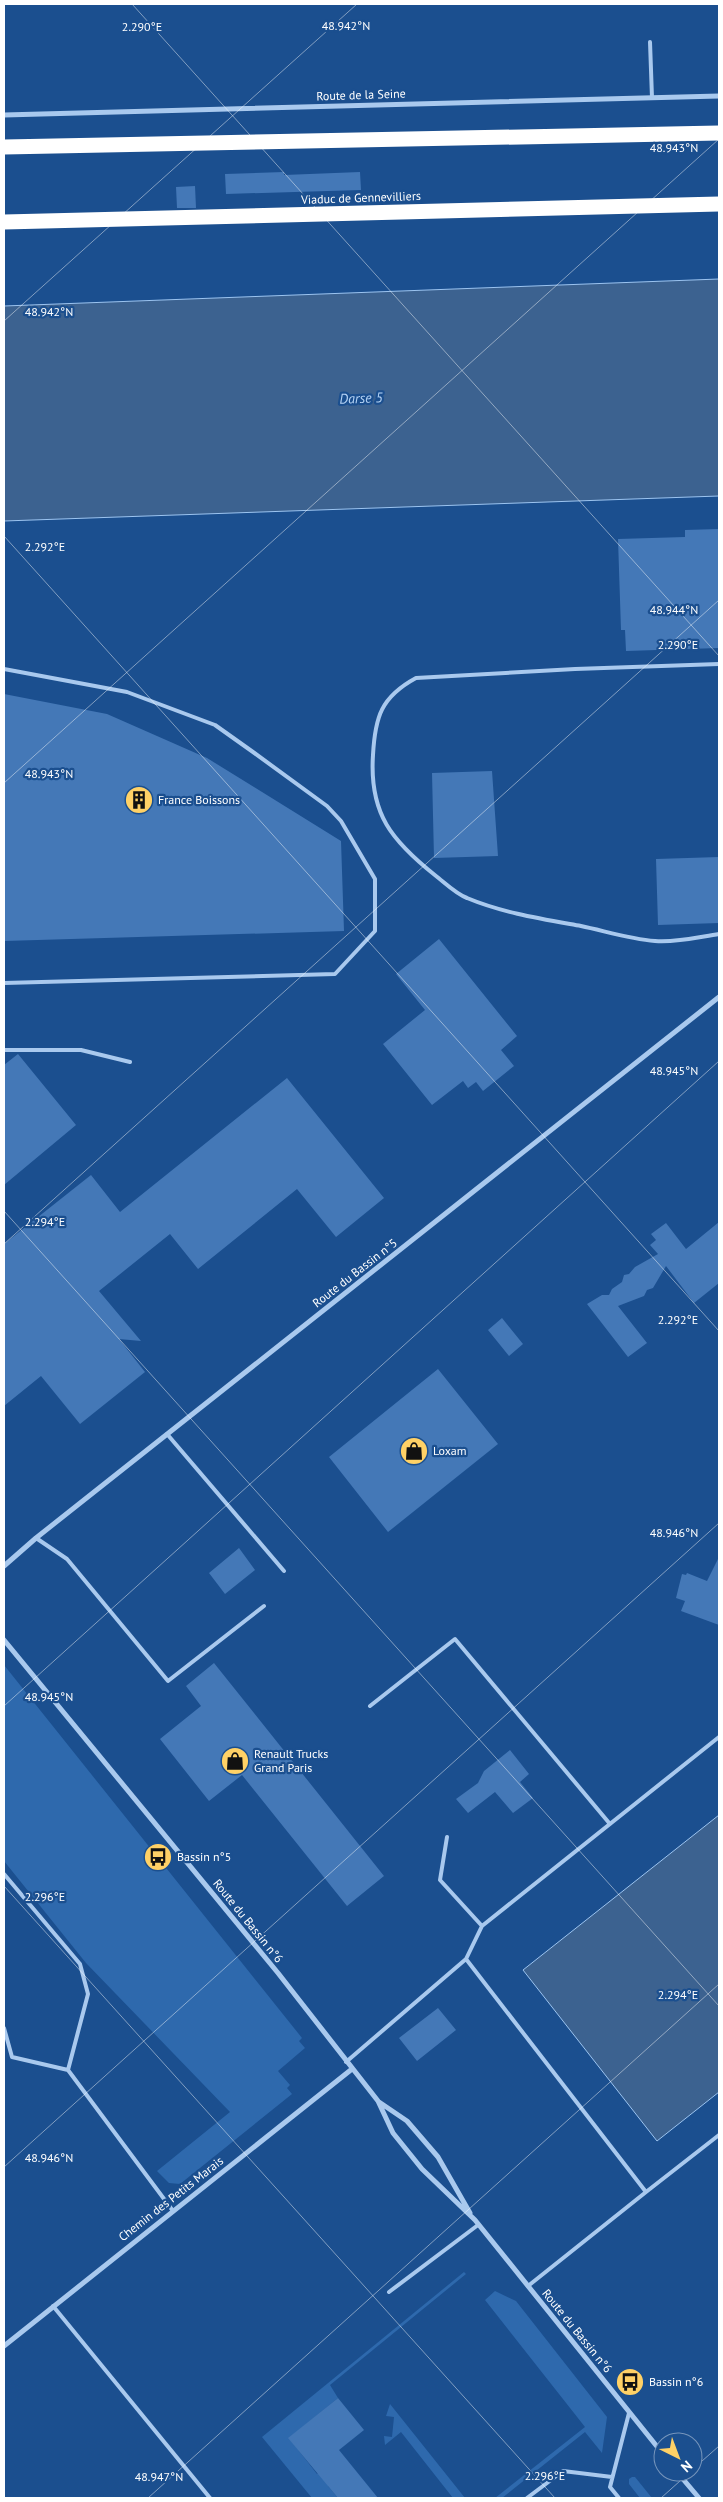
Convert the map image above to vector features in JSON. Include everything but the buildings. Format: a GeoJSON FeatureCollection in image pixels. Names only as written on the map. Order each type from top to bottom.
{"type":"FeatureCollection","features":[{"type":"Feature","properties":{"kind":"highway"},"geometry":{"type":"LineString","coordinates":[[4,147],[719,133]]}},
{"type":"Feature","properties":{"kind":"highway","name":"Viaduc de Gennevilliers"},"geometry":{"type":"LineString","coordinates":[[4,222],[719,204]]}},
{"type":"Feature","properties":{"kind":"street","name":"Route de la Seine"},"geometry":{"type":"LineString","coordinates":[[4,115],[719,96]]}},
{"type":"Feature","properties":{"kind":"street","name":"Route du Bassin n°5"},"geometry":{"type":"LineString","coordinates":[[4,1566],[36,1538],[719,997]]}},
{"type":"Feature","properties":{"kind":"street","name":"Route du Bassin n°6"},"geometry":{"type":"LineString","coordinates":[[4,1640],[278,1973],[378,2101],[393,2133],[422,2169],[476,2222],[653,2442]]}},
{"type":"Feature","properties":{"kind":"street","name":"Chemin des Petits Marais"},"geometry":{"type":"LineString","coordinates":[[4,2346],[352,2069]]}},
{"type":"Feature","properties":{"kind":"street","name":"Route du Bassin n°6"},"geometry":{"type":"LineString","coordinates":[[378,2101],[407,2121],[438,2157],[476,2222]]}},
{"type":"Feature","properties":{"kind":"street"},"geometry":{"type":"LineString","coordinates":[[685,2482],[699,2498]]}},
{"type":"Feature","properties":{"kind":"lane"},"geometry":{"type":"LineString","coordinates":[[650,42],[652,98]]}},
{"type":"Feature","properties":{"kind":"lane"},"geometry":{"type":"LineString","coordinates":[[719,664],[575,669],[416,678],[403,685],[388,698],[378,714],[372,764],[377,806],[387,829],[417,861],[464,898],[518,914],[656,941],[719,934]]}},
{"type":"Feature","properties":{"kind":"lane"},"geometry":{"type":"LineString","coordinates":[[4,669],[22,670],[128,692],[215,725],[223,730],[327,806],[341,821],[375,878],[375,931],[335,974],[4,983]]}},
{"type":"Feature","properties":{"kind":"lane"},"geometry":{"type":"LineString","coordinates":[[4,1050],[81,1050],[130,1062]]}},
{"type":"Feature","properties":{"kind":"lane"},"geometry":{"type":"LineString","coordinates":[[167,1434],[284,1571]]}},
{"type":"Feature","properties":{"kind":"lane"},"geometry":{"type":"LineString","coordinates":[[36,1538],[67,1559],[168,1681],[264,1606]]}},
{"type":"Feature","properties":{"kind":"lane"},"geometry":{"type":"LineString","coordinates":[[370,1706],[456,1638],[610,1824]]}},
{"type":"Feature","properties":{"kind":"lane"},"geometry":{"type":"LineString","coordinates":[[346,2062],[466,1958],[482,1926],[719,1737]]}},
{"type":"Feature","properties":{"kind":"lane"},"geometry":{"type":"LineString","coordinates":[[446,1837],[440,1880],[482,1926]]}},
{"type":"Feature","properties":{"kind":"lane"},"geometry":{"type":"LineString","coordinates":[[4,1874],[80,1964],[88,1994],[68,2070]]}},
{"type":"Feature","properties":{"kind":"lane"},"geometry":{"type":"LineString","coordinates":[[466,1958],[646,2192]]}},
{"type":"Feature","properties":{"kind":"lane"},"geometry":{"type":"LineString","coordinates":[[4,2028],[12,2057],[68,2070],[173,2211]]}},
{"type":"Feature","properties":{"kind":"lane"},"geometry":{"type":"LineString","coordinates":[[528,2286],[719,2135]]}},
{"type":"Feature","properties":{"kind":"lane"},"geometry":{"type":"LineString","coordinates":[[389,2292],[476,2222]]}},
{"type":"Feature","properties":{"kind":"lane"},"geometry":{"type":"LineString","coordinates":[[53,2306],[210,2498]]}},
{"type":"Feature","properties":{"kind":"lane"},"geometry":{"type":"LineString","coordinates":[[619,2498],[610,2487],[630,2413]]}},
{"type":"Feature","properties":{"kind":"lane"},"geometry":{"type":"LineString","coordinates":[[527,2498],[563,2471],[612,2477]]}},
{"type":"Feature","properties":{"kind":"shaded area"},"geometry":{"type":"Polygon","coordinates":[[[4,1665],[302,2038],[299,2041],[305,2048],[278,2071],[290,2085],[287,2088],[292,2094],[180,2184],[169,2183],[157,2171],[230,2112],[86,1963],[4,1861],[4,1665]]]}},
{"type":"Feature","properties":{"kind":"shaded area"},"geometry":{"type":"Polygon","coordinates":[[[464,2272],[466,2274],[330,2385],[338,2398],[289,2438],[317,2474],[341,2454],[351,2466],[328,2486],[338,2498],[312,2498],[262,2437],[464,2272]]]}},
{"type":"Feature","properties":{"kind":"shaded area"},"geometry":{"type":"Polygon","coordinates":[[[495,2291],[516,2301],[607,2417],[602,2453],[585,2432],[502,2498],[495,2498],[585,2427],[485,2300],[495,2291]]]}},
{"type":"Feature","properties":{"kind":"shaded area"},"geometry":{"type":"Polygon","coordinates":[[[390,2404],[465,2498],[453,2498],[401,2432],[385,2445],[384,2436],[392,2437],[394,2417],[386,2416],[390,2404]]]}},
{"type":"Feature","properties":{"kind":"shaded area"},"geometry":{"type":"Polygon","coordinates":[[[635,2477],[652,2498],[640,2498],[629,2484],[629,2479],[635,2477]]]}},
{"type":"Feature","properties":{"kind":"water","name":"Darse 5"},"geometry":{"type":"Polygon","coordinates":[[[719,279],[719,496],[4,521],[4,306],[719,279]]]}},
{"type":"Feature","properties":{"kind":"water"},"geometry":{"type":"Polygon","coordinates":[[[719,1815],[719,2092],[657,2141],[523,1970],[719,1815]]]}},
{"type":"Feature","properties":{"kind":"place","name":"France Boissons"},"geometry":{"type":"Point","coordinates":[139,800]}},
{"type":"Feature","properties":{"kind":"place","name":"Loxam"},"geometry":{"type":"Point","coordinates":[414,1451]}},
{"type":"Feature","properties":{"kind":"place","name":"Renault Trucks Grand Paris"},"geometry":{"type":"Point","coordinates":[235,1761]}},
{"type":"Feature","properties":{"kind":"place","name":"Bassin n°5"},"geometry":{"type":"Point","coordinates":[158,1857]}},
{"type":"Feature","properties":{"kind":"place","name":"Bassin n°6"},"geometry":{"type":"Point","coordinates":[630,2382]}}]}
